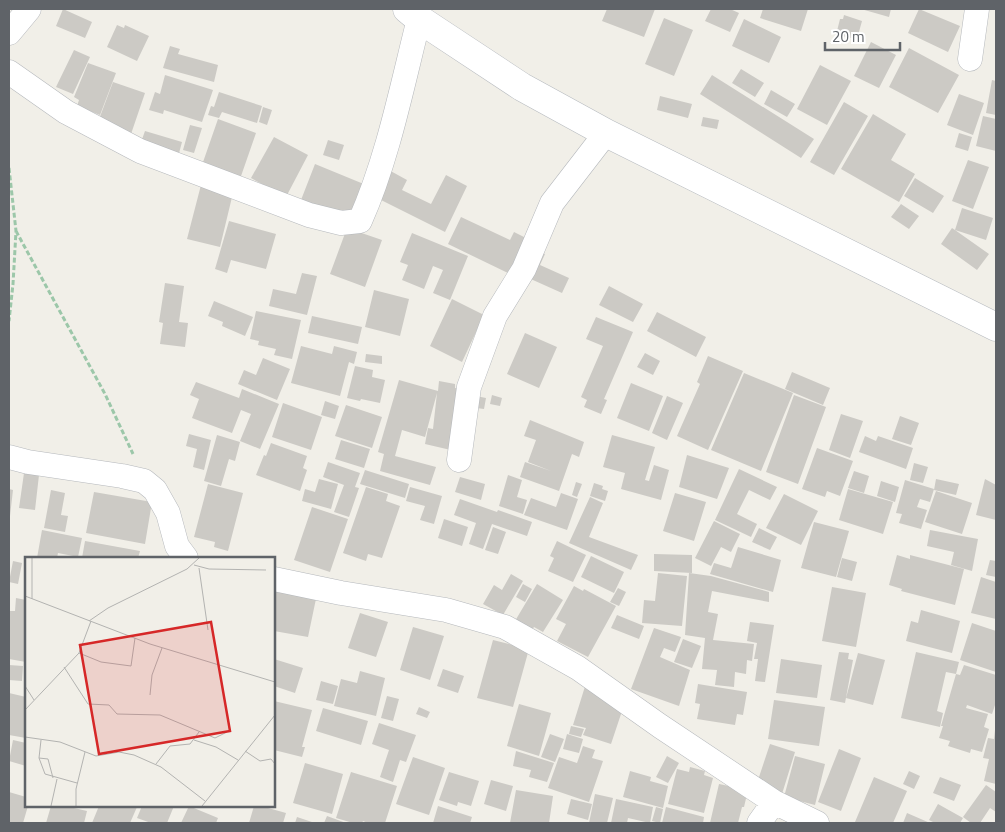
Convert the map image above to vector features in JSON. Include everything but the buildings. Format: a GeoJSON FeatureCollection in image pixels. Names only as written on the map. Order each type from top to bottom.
{"type":"FeatureCollection","features":[{"type":"Feature","properties":{"kind":"street"},"geometry":{"type":"LineString","coordinates":[[9,33],[29,9]]}},
{"type":"Feature","properties":{"kind":"street"},"geometry":{"type":"LineString","coordinates":[[970,59],[976,9]]}},
{"type":"Feature","properties":{"kind":"street"},"geometry":{"type":"LineString","coordinates":[[9,72],[66,112],[140,151],[309,215],[341,223],[354,222],[360,221],[382,159],[413,14],[522,87],[606,133],[996,327]]}},
{"type":"Feature","properties":{"kind":"street"},"geometry":{"type":"LineString","coordinates":[[459,460],[469,386],[495,316],[524,268],[552,203],[606,133]]}},
{"type":"Feature","properties":{"kind":"street"},"geometry":{"type":"LineString","coordinates":[[9,457],[28,462],[122,476],[144,482],[155,490],[168,513],[177,546],[185,557]]}},
{"type":"Feature","properties":{"kind":"street"},"geometry":{"type":"LineString","coordinates":[[275,579],[341,593],[446,610],[506,627],[578,668],[660,726],[774,802],[817,823]]}},
{"type":"Feature","properties":{"kind":"street"},"geometry":{"type":"LineString","coordinates":[[759,823],[774,802]]}},
{"type":"Feature","properties":{"kind":"path"},"geometry":{"type":"LineString","coordinates":[[9,168],[16,231],[9,321]]}},
{"type":"Feature","properties":{"kind":"path"},"geometry":{"type":"LineString","coordinates":[[16,231],[105,394],[126,436],[144,482]]}}]}
